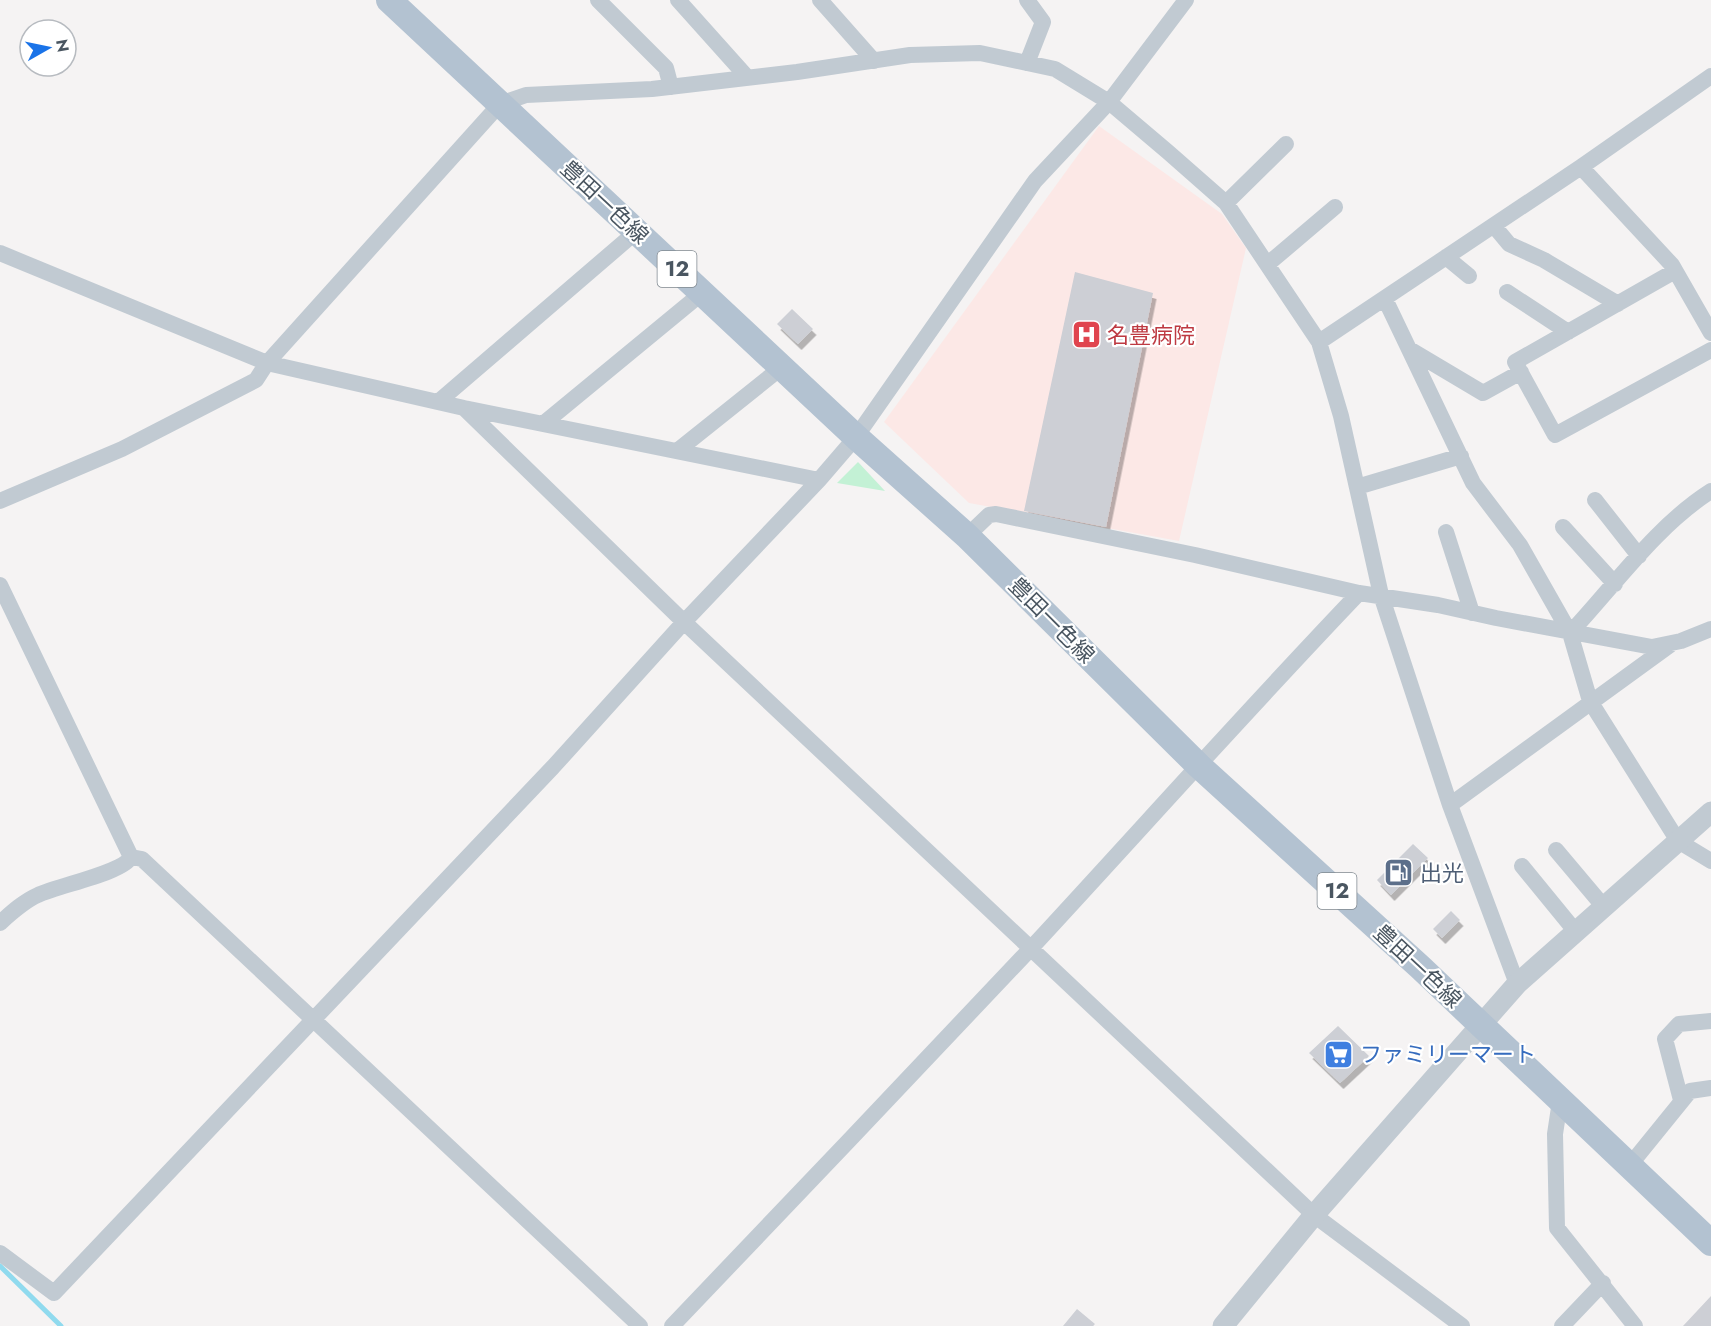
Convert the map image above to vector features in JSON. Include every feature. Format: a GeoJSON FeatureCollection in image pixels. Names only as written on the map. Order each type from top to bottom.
{"type":"FeatureCollection","features":[{"type":"Feature","properties":{"kind":"main road","name":"豊田一色線"},"geometry":{"type":"LineString","coordinates":[[389,0],[856,437],[967,536],[1199,766],[1420,967],[1711,1243]]}},
{"type":"Feature","properties":{"kind":"street"},"geometry":{"type":"LineString","coordinates":[[678,0],[747,77]]}},
{"type":"Feature","properties":{"kind":"street"},"geometry":{"type":"LineString","coordinates":[[820,0],[874,61]]}},
{"type":"Feature","properties":{"kind":"street"},"geometry":{"type":"LineString","coordinates":[[1027,0],[1043,22],[1027,63]]}},
{"type":"Feature","properties":{"kind":"street"},"geometry":{"type":"LineString","coordinates":[[0,1253],[54,1293],[553,766],[684,622],[819,480],[856,437],[1035,181],[1109,102],[1186,0]]}},
{"type":"Feature","properties":{"kind":"street"},"geometry":{"type":"LineString","coordinates":[[602,1],[666,68],[671,87]]}},
{"type":"Feature","properties":{"kind":"street"},"geometry":{"type":"LineString","coordinates":[[0,501],[122,449],[256,380],[267,363],[500,104],[526,95],[671,87],[910,55],[980,53],[1055,69],[1109,102],[1227,202],[1319,342],[1357,487],[1381,595],[1450,805],[1517,984]]}},
{"type":"Feature","properties":{"kind":"street"},"geometry":{"type":"LineString","coordinates":[[1319,342],[1581,167],[1711,76]]}},
{"type":"Feature","properties":{"kind":"street"},"geometry":{"type":"LineString","coordinates":[[1227,202],[1286,144]]}},
{"type":"Feature","properties":{"kind":"street"},"geometry":{"type":"LineString","coordinates":[[1581,167],[1676,271],[1711,333]]}},
{"type":"Feature","properties":{"kind":"street"},"geometry":{"type":"LineString","coordinates":[[1269,263],[1335,207]]}},
{"type":"Feature","properties":{"kind":"street"},"geometry":{"type":"LineString","coordinates":[[1494,226],[1509,244],[1545,260],[1618,304]]}},
{"type":"Feature","properties":{"kind":"street"},"geometry":{"type":"LineString","coordinates":[[438,402],[637,231]]}},
{"type":"Feature","properties":{"kind":"street"},"geometry":{"type":"LineString","coordinates":[[0,254],[267,363],[464,408],[819,480]]}},
{"type":"Feature","properties":{"kind":"street"},"geometry":{"type":"LineString","coordinates":[[1446,257],[1469,276]]}},
{"type":"Feature","properties":{"kind":"street"},"geometry":{"type":"LineString","coordinates":[[1676,271],[1515,362],[1554,435],[1711,350]]}},
{"type":"Feature","properties":{"kind":"street"},"geometry":{"type":"LineString","coordinates":[[1507,292],[1568,332]]}},
{"type":"Feature","properties":{"kind":"street"},"geometry":{"type":"LineString","coordinates":[[543,424],[702,293]]}},
{"type":"Feature","properties":{"kind":"street"},"geometry":{"type":"LineString","coordinates":[[1385,298],[1473,483],[1520,545],[1570,633],[1590,701],[1678,841],[1711,861]]}},
{"type":"Feature","properties":{"kind":"street"},"geometry":{"type":"LineString","coordinates":[[1410,349],[1484,393],[1521,372]]}},
{"type":"Feature","properties":{"kind":"street"},"geometry":{"type":"LineString","coordinates":[[677,451],[782,367]]}},
{"type":"Feature","properties":{"kind":"street"},"geometry":{"type":"LineString","coordinates":[[464,408],[684,622],[1314,1215],[1462,1326]]}},
{"type":"Feature","properties":{"kind":"street"},"geometry":{"type":"LineString","coordinates":[[1357,487],[1461,456]]}},
{"type":"Feature","properties":{"kind":"street"},"geometry":{"type":"LineString","coordinates":[[1570,633],[1639,556],[1694,502],[1711,491]]}},
{"type":"Feature","properties":{"kind":"street"},"geometry":{"type":"LineString","coordinates":[[1595,500],[1639,556]]}},
{"type":"Feature","properties":{"kind":"street"},"geometry":{"type":"LineString","coordinates":[[967,536],[989,515],[996,514],[1359,592],[1653,647],[1673,643],[1711,629]]}},
{"type":"Feature","properties":{"kind":"street"},"geometry":{"type":"LineString","coordinates":[[1563,527],[1615,584]]}},
{"type":"Feature","properties":{"kind":"street"},"geometry":{"type":"LineString","coordinates":[[1446,532],[1472,613]]}},
{"type":"Feature","properties":{"kind":"street"},"geometry":{"type":"LineString","coordinates":[[0,585],[131,857],[128,864],[108,873],[63,884],[35,896],[0,923]]}},
{"type":"Feature","properties":{"kind":"street"},"geometry":{"type":"LineString","coordinates":[[672,1326],[1031,948],[1199,766],[1230,728],[1359,592]]}},
{"type":"Feature","properties":{"kind":"street"},"geometry":{"type":"LineString","coordinates":[[1450,805],[1590,701],[1673,643]]}},
{"type":"Feature","properties":{"kind":"street"},"geometry":{"type":"LineString","coordinates":[[1223,1326],[1314,1215],[1517,984],[1711,812]]}},
{"type":"Feature","properties":{"kind":"street"},"geometry":{"type":"LineString","coordinates":[[1556,850],[1604,907]]}},
{"type":"Feature","properties":{"kind":"street"},"geometry":{"type":"LineString","coordinates":[[131,857],[142,859],[640,1326]]}},
{"type":"Feature","properties":{"kind":"street"},"geometry":{"type":"LineString","coordinates":[[1522,866],[1576,932]]}},
{"type":"Feature","properties":{"kind":"street"},"geometry":{"type":"LineString","coordinates":[[1681,1100],[1665,1039],[1679,1024],[1711,1021]]}},
{"type":"Feature","properties":{"kind":"street"},"geometry":{"type":"LineString","coordinates":[[1630,1165],[1690,1091],[1711,1088]]}},
{"type":"Feature","properties":{"kind":"street"},"geometry":{"type":"LineString","coordinates":[[1560,1101],[1555,1134],[1557,1228],[1635,1326]]}},
{"type":"Feature","properties":{"kind":"street"},"geometry":{"type":"LineString","coordinates":[[1562,1326],[1603,1283]]}},
{"type":"Feature","properties":{"kind":"shaded area","name":"名豊病院"},"geometry":{"type":"Polygon","coordinates":[[[1099,126],[1222,214],[1246,248],[1179,541],[969,503],[884,422],[1099,126]]]}},
{"type":"Feature","properties":{"kind":"green space"},"geometry":{"type":"Polygon","coordinates":[[[858,462],[885,491],[837,483],[858,462]]]}},
{"type":"Feature","properties":{"kind":"building"},"geometry":{"type":"Polygon","coordinates":[[[1075,272],[1153,293],[1106,527],[1024,511],[1075,272]]]}},
{"type":"Feature","properties":{"kind":"building"},"geometry":{"type":"Polygon","coordinates":[[[792,309],[813,329],[798,344],[777,324],[792,309]]]}},
{"type":"Feature","properties":{"kind":"building"},"geometry":{"type":"Polygon","coordinates":[[[1413,844],[1428,858],[1391,895],[1377,880],[1413,844]]]}},
{"type":"Feature","properties":{"kind":"building"},"geometry":{"type":"Polygon","coordinates":[[[1451,911],[1460,920],[1442,938],[1433,929],[1451,911]]]}},
{"type":"Feature","properties":{"kind":"building","name":"ファミリーマート"},"geometry":{"type":"Polygon","coordinates":[[[1338,1026],[1369,1056],[1340,1083],[1309,1053],[1338,1026]]]}},
{"type":"Feature","properties":{"kind":"building"},"geometry":{"type":"Polygon","coordinates":[[[1711,1296],[1711,1326],[1683,1326],[1711,1296]]]}},
{"type":"Feature","properties":{"kind":"building"},"geometry":{"type":"Polygon","coordinates":[[[1077,1309],[1095,1324],[1093,1326],[1063,1326],[1077,1309]]]}},
{"type":"Feature","properties":{"kind":"waterway"},"geometry":{"type":"LineString","coordinates":[[0,1266],[61,1326]]}},
{"type":"Feature","properties":{"kind":"place","name":"名豊病院"},"geometry":{"type":"Point","coordinates":[1086,335]}},
{"type":"Feature","properties":{"kind":"place","name":"出光"},"geometry":{"type":"Point","coordinates":[1399,873]}},
{"type":"Feature","properties":{"kind":"place","name":"ファミリーマート"},"geometry":{"type":"Point","coordinates":[1339,1054]}}]}
